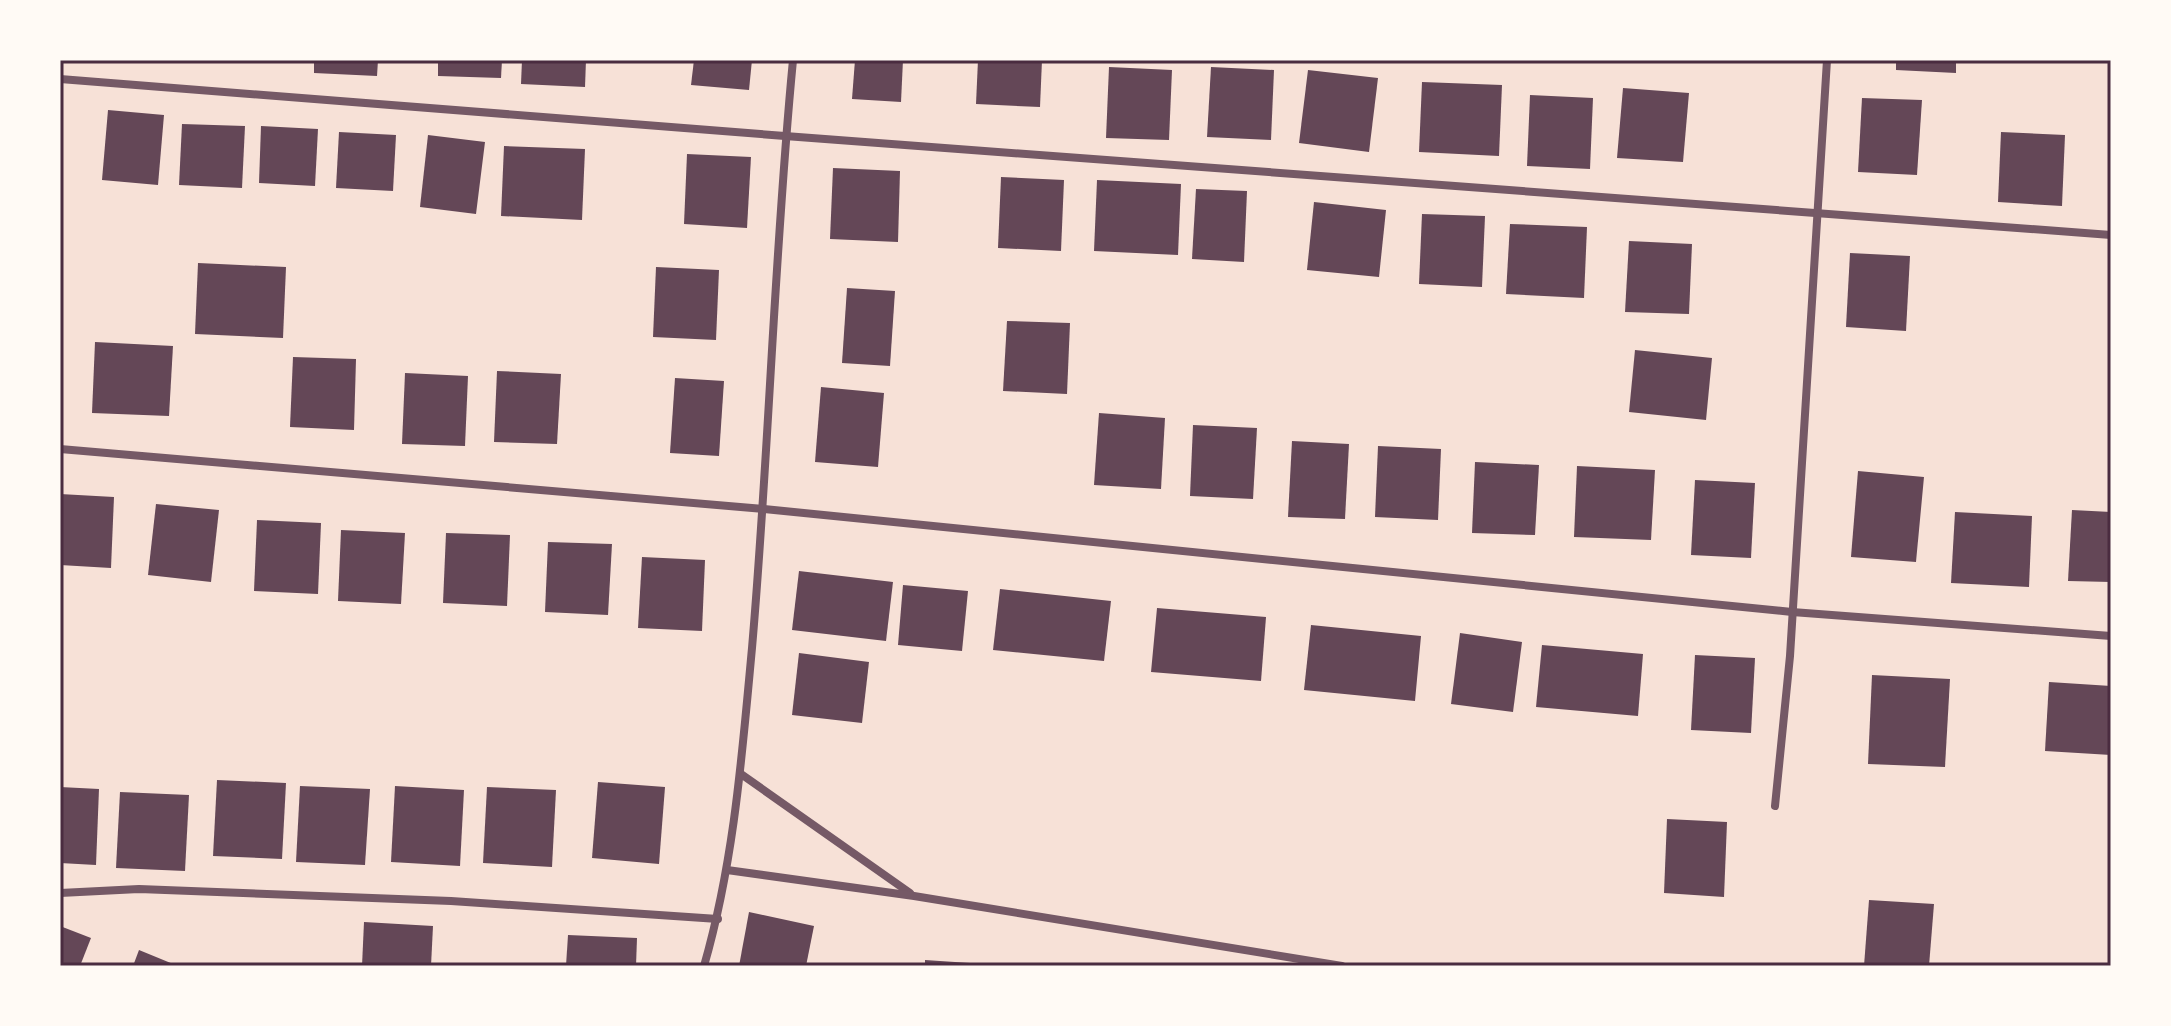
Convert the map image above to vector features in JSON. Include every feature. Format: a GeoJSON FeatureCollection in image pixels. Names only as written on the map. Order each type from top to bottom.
{"type":"FeatureCollection","features":[{"type":"Feature","properties":{"kind":"street"},"geometry":{"type":"LineString","coordinates":[[704,966],[718,919],[741,774],[764,509],[785,136],[793,60]]}},
{"type":"Feature","properties":{"kind":"street"},"geometry":{"type":"LineString","coordinates":[[1775,806],[1792,612],[1827,60]]}},
{"type":"Feature","properties":{"kind":"street"},"geometry":{"type":"LineString","coordinates":[[60,79],[2111,235]]}},
{"type":"Feature","properties":{"kind":"street"},"geometry":{"type":"LineString","coordinates":[[60,449],[764,509],[1792,612],[2111,636]]}},
{"type":"Feature","properties":{"kind":"street"},"geometry":{"type":"LineString","coordinates":[[741,774],[914,896]]}},
{"type":"Feature","properties":{"kind":"street"},"geometry":{"type":"LineString","coordinates":[[727,870],[914,896],[1342,966]]}},
{"type":"Feature","properties":{"kind":"street"},"geometry":{"type":"LineString","coordinates":[[60,893],[139,889],[388,898],[718,919]]}},
{"type":"Feature","properties":{"kind":"building"},"geometry":{"type":"Polygon","coordinates":[[[314,60],[378,60],[377,76],[314,73],[314,60]]]}},
{"type":"Feature","properties":{"kind":"building"},"geometry":{"type":"Polygon","coordinates":[[[438,60],[502,60],[501,78],[438,76],[438,60]]]}},
{"type":"Feature","properties":{"kind":"building"},"geometry":{"type":"Polygon","coordinates":[[[522,60],[586,60],[585,87],[521,84],[522,60]]]}},
{"type":"Feature","properties":{"kind":"building"},"geometry":{"type":"Polygon","coordinates":[[[694,60],[752,60],[749,90],[691,85],[694,60]]]}},
{"type":"Feature","properties":{"kind":"building"},"geometry":{"type":"Polygon","coordinates":[[[855,60],[903,60],[901,102],[852,99],[855,60]]]}},
{"type":"Feature","properties":{"kind":"building"},"geometry":{"type":"Polygon","coordinates":[[[978,60],[1042,60],[1040,107],[976,104],[978,60]]]}},
{"type":"Feature","properties":{"kind":"building"},"geometry":{"type":"Polygon","coordinates":[[[1896,60],[1956,60],[1956,73],[1896,70],[1896,60]]]}},
{"type":"Feature","properties":{"kind":"building"},"geometry":{"type":"Polygon","coordinates":[[[1109,67],[1172,70],[1169,140],[1106,138],[1109,67]]]}},
{"type":"Feature","properties":{"kind":"building"},"geometry":{"type":"Polygon","coordinates":[[[1211,67],[1274,70],[1271,140],[1207,137],[1211,67]]]}},
{"type":"Feature","properties":{"kind":"building"},"geometry":{"type":"Polygon","coordinates":[[[1308,70],[1378,78],[1369,152],[1299,143],[1308,70]]]}},
{"type":"Feature","properties":{"kind":"building"},"geometry":{"type":"Polygon","coordinates":[[[1422,82],[1502,85],[1499,156],[1419,152],[1422,82]]]}},
{"type":"Feature","properties":{"kind":"building"},"geometry":{"type":"Polygon","coordinates":[[[1623,88],[1689,93],[1683,162],[1617,158],[1623,88]]]}},
{"type":"Feature","properties":{"kind":"building"},"geometry":{"type":"Polygon","coordinates":[[[1530,95],[1593,98],[1590,169],[1527,166],[1530,95]]]}},
{"type":"Feature","properties":{"kind":"building"},"geometry":{"type":"Polygon","coordinates":[[[1862,98],[1922,100],[1917,175],[1858,172],[1862,98]]]}},
{"type":"Feature","properties":{"kind":"building"},"geometry":{"type":"Polygon","coordinates":[[[108,110],[164,115],[158,185],[102,180],[108,110]]]}},
{"type":"Feature","properties":{"kind":"building"},"geometry":{"type":"Polygon","coordinates":[[[182,124],[245,126],[242,188],[179,185],[182,124]]]}},
{"type":"Feature","properties":{"kind":"building"},"geometry":{"type":"Polygon","coordinates":[[[261,126],[318,129],[315,186],[259,183],[261,126]]]}},
{"type":"Feature","properties":{"kind":"building"},"geometry":{"type":"Polygon","coordinates":[[[339,132],[396,135],[393,191],[336,188],[339,132]]]}},
{"type":"Feature","properties":{"kind":"building"},"geometry":{"type":"Polygon","coordinates":[[[2001,132],[2065,135],[2062,206],[1998,202],[2001,132]]]}},
{"type":"Feature","properties":{"kind":"building"},"geometry":{"type":"Polygon","coordinates":[[[428,135],[485,142],[476,214],[420,207],[428,135]]]}},
{"type":"Feature","properties":{"kind":"building"},"geometry":{"type":"Polygon","coordinates":[[[504,146],[585,149],[582,220],[501,216],[504,146]]]}},
{"type":"Feature","properties":{"kind":"building"},"geometry":{"type":"Polygon","coordinates":[[[687,154],[751,157],[747,228],[684,224],[687,154]]]}},
{"type":"Feature","properties":{"kind":"building"},"geometry":{"type":"Polygon","coordinates":[[[833,168],[900,171],[898,242],[830,239],[833,168]]]}},
{"type":"Feature","properties":{"kind":"building"},"geometry":{"type":"Polygon","coordinates":[[[1001,177],[1064,180],[1061,251],[998,248],[1001,177]]]}},
{"type":"Feature","properties":{"kind":"building"},"geometry":{"type":"Polygon","coordinates":[[[1097,180],[1181,184],[1178,255],[1094,251],[1097,180]]]}},
{"type":"Feature","properties":{"kind":"building"},"geometry":{"type":"Polygon","coordinates":[[[1196,189],[1247,191],[1244,262],[1192,259],[1196,189]]]}},
{"type":"Feature","properties":{"kind":"building"},"geometry":{"type":"Polygon","coordinates":[[[1314,202],[1386,210],[1379,277],[1307,270],[1314,202]]]}},
{"type":"Feature","properties":{"kind":"building"},"geometry":{"type":"Polygon","coordinates":[[[1422,214],[1485,216],[1482,287],[1419,284],[1422,214]]]}},
{"type":"Feature","properties":{"kind":"building"},"geometry":{"type":"Polygon","coordinates":[[[1510,224],[1587,227],[1584,298],[1506,294],[1510,224]]]}},
{"type":"Feature","properties":{"kind":"building"},"geometry":{"type":"Polygon","coordinates":[[[1629,241],[1692,244],[1689,314],[1625,312],[1629,241]]]}},
{"type":"Feature","properties":{"kind":"building"},"geometry":{"type":"Polygon","coordinates":[[[1850,253],[1910,256],[1906,331],[1846,327],[1850,253]]]}},
{"type":"Feature","properties":{"kind":"building"},"geometry":{"type":"Polygon","coordinates":[[[198,263],[286,267],[283,338],[195,334],[198,263]]]}},
{"type":"Feature","properties":{"kind":"building"},"geometry":{"type":"Polygon","coordinates":[[[656,267],[719,270],[716,340],[653,337],[656,267]]]}},
{"type":"Feature","properties":{"kind":"building"},"geometry":{"type":"Polygon","coordinates":[[[847,288],[895,291],[890,366],[842,363],[847,288]]]}},
{"type":"Feature","properties":{"kind":"building"},"geometry":{"type":"Polygon","coordinates":[[[1007,321],[1070,323],[1067,394],[1003,391],[1007,321]]]}},
{"type":"Feature","properties":{"kind":"building"},"geometry":{"type":"Polygon","coordinates":[[[95,342],[173,346],[169,416],[92,413],[95,342]]]}},
{"type":"Feature","properties":{"kind":"building"},"geometry":{"type":"Polygon","coordinates":[[[1635,350],[1712,358],[1706,420],[1629,412],[1635,350]]]}},
{"type":"Feature","properties":{"kind":"building"},"geometry":{"type":"Polygon","coordinates":[[[293,357],[356,359],[354,430],[290,427],[293,357]]]}},
{"type":"Feature","properties":{"kind":"building"},"geometry":{"type":"Polygon","coordinates":[[[497,371],[561,374],[557,444],[494,442],[497,371]]]}},
{"type":"Feature","properties":{"kind":"building"},"geometry":{"type":"Polygon","coordinates":[[[405,373],[468,376],[465,446],[402,444],[405,373]]]}},
{"type":"Feature","properties":{"kind":"building"},"geometry":{"type":"Polygon","coordinates":[[[675,378],[724,381],[719,456],[670,453],[675,378]]]}},
{"type":"Feature","properties":{"kind":"building"},"geometry":{"type":"Polygon","coordinates":[[[821,387],[884,393],[878,467],[815,462],[821,387]]]}},
{"type":"Feature","properties":{"kind":"building"},"geometry":{"type":"Polygon","coordinates":[[[1099,413],[1165,418],[1161,489],[1094,485],[1099,413]]]}},
{"type":"Feature","properties":{"kind":"building"},"geometry":{"type":"Polygon","coordinates":[[[1193,425],[1257,428],[1253,499],[1190,496],[1193,425]]]}},
{"type":"Feature","properties":{"kind":"building"},"geometry":{"type":"Polygon","coordinates":[[[1292,441],[1349,444],[1345,519],[1288,517],[1292,441]]]}},
{"type":"Feature","properties":{"kind":"building"},"geometry":{"type":"Polygon","coordinates":[[[1378,446],[1441,449],[1438,520],[1375,517],[1378,446]]]}},
{"type":"Feature","properties":{"kind":"building"},"geometry":{"type":"Polygon","coordinates":[[[1475,462],[1539,465],[1535,535],[1472,533],[1475,462]]]}},
{"type":"Feature","properties":{"kind":"building"},"geometry":{"type":"Polygon","coordinates":[[[1577,466],[1655,470],[1651,540],[1574,537],[1577,466]]]}},
{"type":"Feature","properties":{"kind":"building"},"geometry":{"type":"Polygon","coordinates":[[[1858,471],[1924,477],[1916,562],[1851,557],[1858,471]]]}},
{"type":"Feature","properties":{"kind":"building"},"geometry":{"type":"Polygon","coordinates":[[[1695,480],[1755,483],[1751,558],[1691,555],[1695,480]]]}},
{"type":"Feature","properties":{"kind":"building"},"geometry":{"type":"Polygon","coordinates":[[[60,494],[114,497],[111,568],[60,565],[60,494]]]}},
{"type":"Feature","properties":{"kind":"building"},"geometry":{"type":"Polygon","coordinates":[[[156,504],[219,510],[211,582],[148,575],[156,504]]]}},
{"type":"Feature","properties":{"kind":"building"},"geometry":{"type":"Polygon","coordinates":[[[2072,510],[2111,512],[2111,582],[2068,581],[2072,510]]]}},
{"type":"Feature","properties":{"kind":"building"},"geometry":{"type":"Polygon","coordinates":[[[1955,512],[2032,516],[2029,587],[1951,583],[1955,512]]]}},
{"type":"Feature","properties":{"kind":"building"},"geometry":{"type":"Polygon","coordinates":[[[257,520],[321,523],[318,594],[254,591],[257,520]]]}},
{"type":"Feature","properties":{"kind":"building"},"geometry":{"type":"Polygon","coordinates":[[[341,530],[405,533],[401,604],[338,601],[341,530]]]}},
{"type":"Feature","properties":{"kind":"building"},"geometry":{"type":"Polygon","coordinates":[[[446,533],[510,535],[507,606],[443,603],[446,533]]]}},
{"type":"Feature","properties":{"kind":"building"},"geometry":{"type":"Polygon","coordinates":[[[548,542],[612,544],[608,615],[545,612],[548,542]]]}},
{"type":"Feature","properties":{"kind":"building"},"geometry":{"type":"Polygon","coordinates":[[[642,557],[705,560],[702,631],[638,628],[642,557]]]}},
{"type":"Feature","properties":{"kind":"building"},"geometry":{"type":"Polygon","coordinates":[[[799,571],[893,582],[886,641],[792,630],[799,571]]]}},
{"type":"Feature","properties":{"kind":"building"},"geometry":{"type":"Polygon","coordinates":[[[903,585],[968,591],[962,651],[898,645],[903,585]]]}},
{"type":"Feature","properties":{"kind":"building"},"geometry":{"type":"Polygon","coordinates":[[[1000,589],[1111,601],[1104,661],[993,650],[1000,589]]]}},
{"type":"Feature","properties":{"kind":"building"},"geometry":{"type":"Polygon","coordinates":[[[1157,608],[1266,617],[1261,681],[1151,672],[1157,608]]]}},
{"type":"Feature","properties":{"kind":"building"},"geometry":{"type":"Polygon","coordinates":[[[1311,625],[1421,636],[1415,701],[1304,690],[1311,625]]]}},
{"type":"Feature","properties":{"kind":"building"},"geometry":{"type":"Polygon","coordinates":[[[1460,633],[1522,642],[1513,712],[1451,704],[1460,633]]]}},
{"type":"Feature","properties":{"kind":"building"},"geometry":{"type":"Polygon","coordinates":[[[1542,645],[1643,654],[1638,716],[1536,707],[1542,645]]]}},
{"type":"Feature","properties":{"kind":"building"},"geometry":{"type":"Polygon","coordinates":[[[799,653],[869,662],[862,723],[792,715],[799,653]]]}},
{"type":"Feature","properties":{"kind":"building"},"geometry":{"type":"Polygon","coordinates":[[[1695,655],[1755,658],[1751,733],[1691,730],[1695,655]]]}},
{"type":"Feature","properties":{"kind":"building"},"geometry":{"type":"Polygon","coordinates":[[[1872,675],[1950,679],[1945,767],[1868,764],[1872,675]]]}},
{"type":"Feature","properties":{"kind":"building"},"geometry":{"type":"Polygon","coordinates":[[[2049,682],[2111,686],[2111,755],[2045,751],[2049,682]]]}},
{"type":"Feature","properties":{"kind":"building"},"geometry":{"type":"Polygon","coordinates":[[[217,780],[286,783],[282,859],[213,856],[217,780]]]}},
{"type":"Feature","properties":{"kind":"building"},"geometry":{"type":"Polygon","coordinates":[[[598,782],[665,787],[659,864],[592,858],[598,782]]]}},
{"type":"Feature","properties":{"kind":"building"},"geometry":{"type":"Polygon","coordinates":[[[300,786],[370,789],[365,865],[296,862],[300,786]]]}},
{"type":"Feature","properties":{"kind":"building"},"geometry":{"type":"Polygon","coordinates":[[[395,786],[464,790],[460,866],[391,862],[395,786]]]}},
{"type":"Feature","properties":{"kind":"building"},"geometry":{"type":"Polygon","coordinates":[[[60,787],[99,789],[96,865],[60,863],[60,787]]]}},
{"type":"Feature","properties":{"kind":"building"},"geometry":{"type":"Polygon","coordinates":[[[487,787],[556,790],[552,867],[483,863],[487,787]]]}},
{"type":"Feature","properties":{"kind":"building"},"geometry":{"type":"Polygon","coordinates":[[[120,792],[189,795],[185,871],[116,868],[120,792]]]}},
{"type":"Feature","properties":{"kind":"building"},"geometry":{"type":"Polygon","coordinates":[[[1667,819],[1727,822],[1724,897],[1664,893],[1667,819]]]}},
{"type":"Feature","properties":{"kind":"building"},"geometry":{"type":"Polygon","coordinates":[[[1869,900],[1934,904],[1929,966],[1864,966],[1869,900]]]}},
{"type":"Feature","properties":{"kind":"building"},"geometry":{"type":"Polygon","coordinates":[[[749,912],[814,926],[806,966],[739,966],[749,912]]]}},
{"type":"Feature","properties":{"kind":"building"},"geometry":{"type":"Polygon","coordinates":[[[364,922],[433,926],[431,966],[362,966],[364,922]]]}},
{"type":"Feature","properties":{"kind":"building"},"geometry":{"type":"Polygon","coordinates":[[[60,926],[91,938],[80,966],[60,966],[60,926]]]}},
{"type":"Feature","properties":{"kind":"building"},"geometry":{"type":"Polygon","coordinates":[[[568,935],[637,938],[636,966],[566,966],[568,935]]]}},
{"type":"Feature","properties":{"kind":"building"},"geometry":{"type":"Polygon","coordinates":[[[139,950],[178,966],[133,966],[139,950]]]}},
{"type":"Feature","properties":{"kind":"building"},"geometry":{"type":"Polygon","coordinates":[[[925,960],[985,964],[985,966],[925,966],[925,960]]]}}]}
